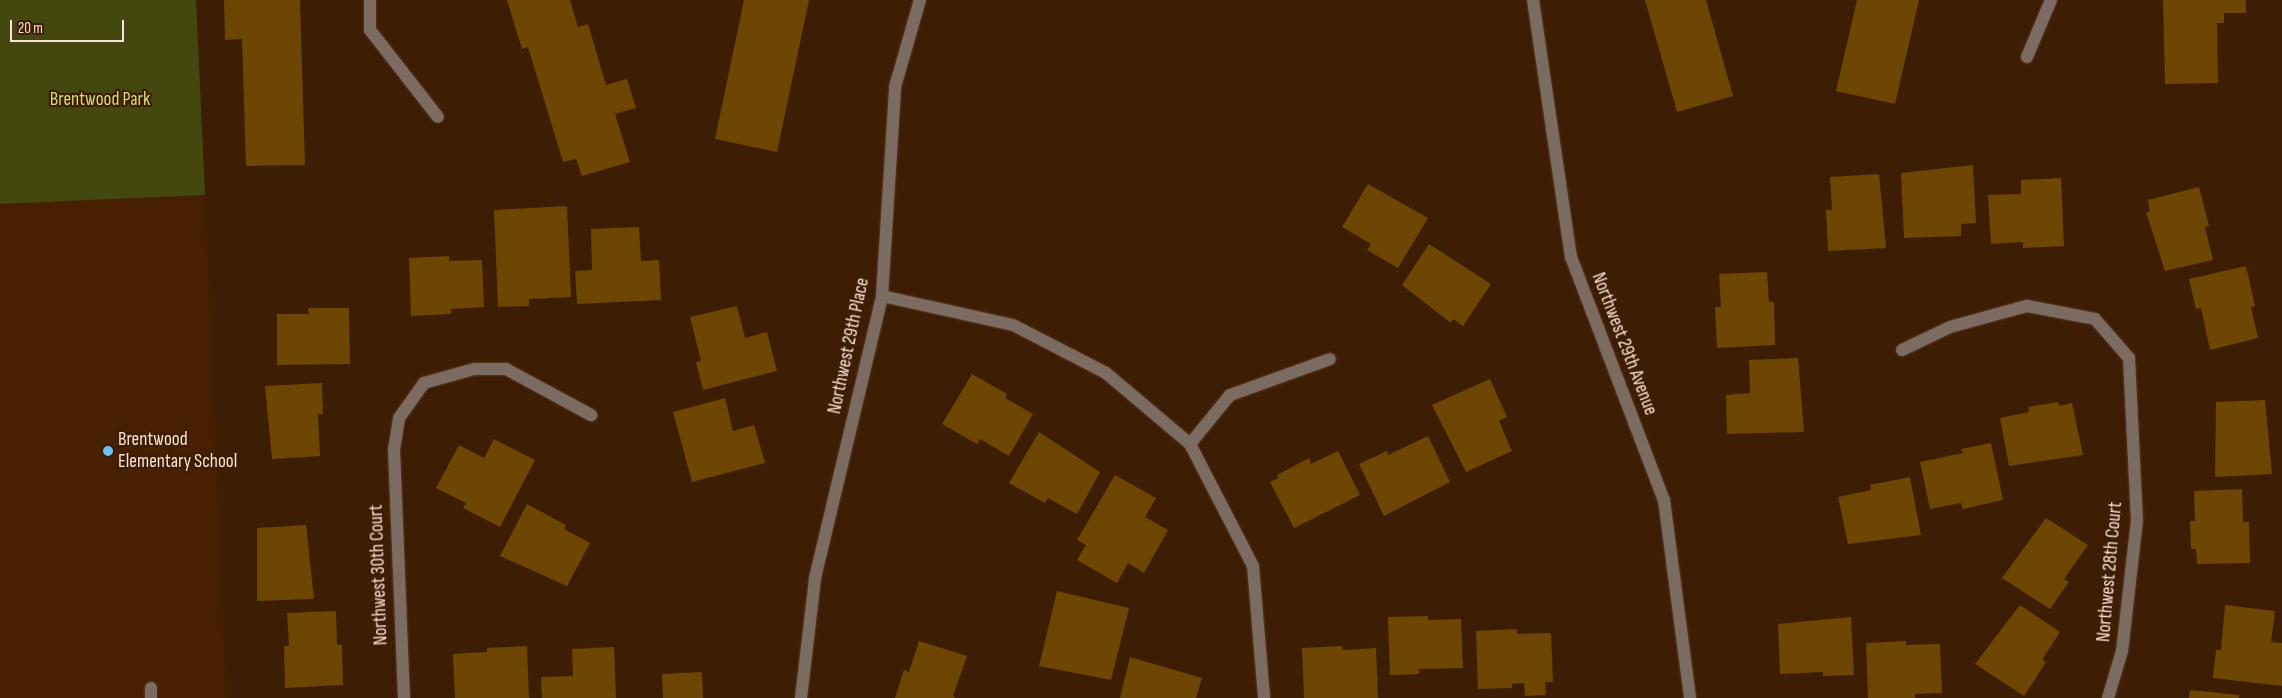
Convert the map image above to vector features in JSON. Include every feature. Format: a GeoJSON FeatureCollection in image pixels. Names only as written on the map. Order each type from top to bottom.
{"type":"FeatureCollection","features":[{"type":"Feature","properties":{"kind":"street"},"geometry":{"type":"LineString","coordinates":[[370,0],[370,30],[438,117]]}},
{"type":"Feature","properties":{"kind":"street","name":"Northwest 29th Place"},"geometry":{"type":"LineString","coordinates":[[801,698],[815,578],[882,296],[895,86],[920,0]]}},
{"type":"Feature","properties":{"kind":"street","name":"Northwest 29th Avenue"},"geometry":{"type":"LineString","coordinates":[[1533,0],[1571,257],[1664,500],[1690,698]]}},
{"type":"Feature","properties":{"kind":"street"},"geometry":{"type":"LineString","coordinates":[[2026,57],[2051,0]]}},
{"type":"Feature","properties":{"kind":"street"},"geometry":{"type":"LineString","coordinates":[[882,296],[1013,325],[1106,373],[1190,444],[1253,566],[1264,698]]}},
{"type":"Feature","properties":{"kind":"street","name":"Northwest 28th Court"},"geometry":{"type":"LineString","coordinates":[[1902,350],[1950,327],[2027,306],[2095,320],[2129,358],[2137,520],[2122,651],[2108,698]]}},
{"type":"Feature","properties":{"kind":"street"},"geometry":{"type":"LineString","coordinates":[[1190,444],[1230,395],[1330,359]]}},
{"type":"Feature","properties":{"kind":"street","name":"Northwest 30th Court"},"geometry":{"type":"LineString","coordinates":[[404,698],[394,450],[399,418],[424,383],[474,369],[506,369],[591,415]]}},
{"type":"Feature","properties":{"kind":"shaded area","name":"Brentwood Elementary School"},"geometry":{"type":"Polygon","coordinates":[[[205,195],[226,698],[0,698],[0,204],[205,195]]]}},
{"type":"Feature","properties":{"kind":"green space","name":"Brentwood Park"},"geometry":{"type":"Polygon","coordinates":[[[0,0],[196,0],[205,195],[0,204],[0,0]]]}},
{"type":"Feature","properties":{"kind":"building"},"geometry":{"type":"Polygon","coordinates":[[[224,0],[300,0],[305,165],[246,166],[242,39],[225,40],[224,0]]]}},
{"type":"Feature","properties":{"kind":"building"},"geometry":{"type":"Polygon","coordinates":[[[507,0],[570,0],[578,27],[588,24],[606,85],[627,79],[636,108],[615,114],[630,162],[582,176],[576,159],[563,162],[528,47],[522,49],[507,0]]]}},
{"type":"Feature","properties":{"kind":"building"},"geometry":{"type":"Polygon","coordinates":[[[744,0],[809,0],[777,152],[715,139],[744,0]]]}},
{"type":"Feature","properties":{"kind":"building"},"geometry":{"type":"Polygon","coordinates":[[[1645,0],[1706,0],[1733,96],[1677,112],[1645,0]]]}},
{"type":"Feature","properties":{"kind":"building"},"geometry":{"type":"Polygon","coordinates":[[[1857,0],[1919,0],[1895,104],[1836,91],[1857,0]]]}},
{"type":"Feature","properties":{"kind":"building"},"geometry":{"type":"Polygon","coordinates":[[[2163,0],[2246,0],[2246,13],[2224,13],[2224,23],[2217,23],[2218,83],[2165,84],[2163,0]]]}},
{"type":"Feature","properties":{"kind":"building"},"geometry":{"type":"Polygon","coordinates":[[[1973,165],[1976,223],[1961,224],[1961,236],[1904,238],[1901,173],[1973,165]]]}},
{"type":"Feature","properties":{"kind":"building"},"geometry":{"type":"Polygon","coordinates":[[[1879,174],[1886,248],[1828,251],[1826,210],[1832,210],[1830,177],[1879,174]]]}},
{"type":"Feature","properties":{"kind":"building"},"geometry":{"type":"Polygon","coordinates":[[[2061,178],[2064,246],[2023,248],[2023,242],[1991,244],[1988,195],[2021,194],[2021,180],[2061,178]]]}},
{"type":"Feature","properties":{"kind":"building"},"geometry":{"type":"Polygon","coordinates":[[[1368,184],[1428,218],[1398,268],[1367,250],[1371,244],[1342,227],[1368,184]]]}},
{"type":"Feature","properties":{"kind":"building"},"geometry":{"type":"Polygon","coordinates":[[[2199,187],[2209,226],[2205,227],[2213,260],[2165,271],[2146,212],[2150,212],[2148,200],[2199,187]]]}},
{"type":"Feature","properties":{"kind":"building"},"geometry":{"type":"Polygon","coordinates":[[[567,206],[571,297],[529,299],[529,306],[498,307],[494,210],[567,206]]]}},
{"type":"Feature","properties":{"kind":"building"},"geometry":{"type":"Polygon","coordinates":[[[639,227],[641,261],[659,260],[661,300],[577,304],[575,271],[592,270],[591,229],[639,227]]]}},
{"type":"Feature","properties":{"kind":"building"},"geometry":{"type":"Polygon","coordinates":[[[1429,244],[1491,284],[1463,326],[1453,319],[1451,323],[1402,285],[1429,244]]]}},
{"type":"Feature","properties":{"kind":"building"},"geometry":{"type":"Polygon","coordinates":[[[449,256],[449,261],[482,260],[484,307],[451,309],[451,314],[411,316],[409,258],[449,256]]]}},
{"type":"Feature","properties":{"kind":"building"},"geometry":{"type":"Polygon","coordinates":[[[2246,266],[2255,306],[2251,307],[2258,338],[2210,350],[2201,308],[2196,309],[2189,279],[2246,266]]]}},
{"type":"Feature","properties":{"kind":"building"},"geometry":{"type":"Polygon","coordinates":[[[1767,272],[1769,302],[1774,302],[1775,345],[1717,348],[1715,307],[1721,307],[1719,274],[1767,272]]]}},
{"type":"Feature","properties":{"kind":"building"},"geometry":{"type":"Polygon","coordinates":[[[737,306],[745,338],[767,332],[777,371],[703,390],[696,362],[701,361],[690,317],[737,306]]]}},
{"type":"Feature","properties":{"kind":"building"},"geometry":{"type":"Polygon","coordinates":[[[308,308],[349,308],[350,364],[277,365],[277,314],[309,314],[308,308]]]}},
{"type":"Feature","properties":{"kind":"building"},"geometry":{"type":"Polygon","coordinates":[[[1798,358],[1804,432],[1727,434],[1726,395],[1750,393],[1749,360],[1798,358]]]}},
{"type":"Feature","properties":{"kind":"building"},"geometry":{"type":"Polygon","coordinates":[[[972,374],[1007,394],[1005,398],[1033,414],[1009,456],[980,439],[977,444],[942,424],[972,374]]]}},
{"type":"Feature","properties":{"kind":"building"},"geometry":{"type":"Polygon","coordinates":[[[1490,379],[1507,417],[1499,421],[1512,451],[1466,472],[1432,405],[1490,379]]]}},
{"type":"Feature","properties":{"kind":"building"},"geometry":{"type":"Polygon","coordinates":[[[322,383],[323,414],[318,414],[320,456],[272,459],[265,386],[322,383]]]}},
{"type":"Feature","properties":{"kind":"building"},"geometry":{"type":"Polygon","coordinates":[[[725,398],[733,431],[754,425],[765,463],[692,482],[673,412],[725,398]]]}},
{"type":"Feature","properties":{"kind":"building"},"geometry":{"type":"Polygon","coordinates":[[[2265,400],[2272,474],[2215,477],[2216,402],[2265,400]]]}},
{"type":"Feature","properties":{"kind":"building"},"geometry":{"type":"Polygon","coordinates":[[[2058,402],[2060,406],[2072,403],[2083,455],[2009,466],[2000,418],[2029,412],[2028,407],[2058,402]]]}},
{"type":"Feature","properties":{"kind":"building"},"geometry":{"type":"Polygon","coordinates":[[[1039,432],[1100,472],[1077,514],[1048,498],[1045,503],[1009,483],[1039,432]]]}},
{"type":"Feature","properties":{"kind":"building"},"geometry":{"type":"Polygon","coordinates":[[[1428,436],[1450,482],[1384,516],[1359,464],[1387,451],[1388,455],[1428,436]]]}},
{"type":"Feature","properties":{"kind":"building"},"geometry":{"type":"Polygon","coordinates":[[[494,439],[535,460],[500,527],[463,508],[466,503],[436,488],[459,445],[484,458],[494,439]]]}},
{"type":"Feature","properties":{"kind":"building"},"geometry":{"type":"Polygon","coordinates":[[[1991,443],[2003,500],[1963,509],[1961,503],[1930,509],[1920,462],[1963,453],[1961,449],[1991,443]]]}},
{"type":"Feature","properties":{"kind":"building"},"geometry":{"type":"Polygon","coordinates":[[[1338,451],[1360,495],[1294,528],[1270,482],[1278,478],[1277,475],[1309,458],[1311,464],[1338,451]]]}},
{"type":"Feature","properties":{"kind":"building"},"geometry":{"type":"Polygon","coordinates":[[[1115,475],[1156,498],[1145,517],[1168,530],[1144,573],[1128,563],[1117,583],[1077,560],[1086,545],[1077,540],[1115,475]]]}},
{"type":"Feature","properties":{"kind":"building"},"geometry":{"type":"Polygon","coordinates":[[[1910,477],[1921,535],[1848,544],[1838,497],[1871,490],[1870,485],[1910,477]]]}},
{"type":"Feature","properties":{"kind":"building"},"geometry":{"type":"Polygon","coordinates":[[[2242,489],[2243,522],[2249,522],[2250,563],[2197,564],[2196,549],[2191,549],[2190,521],[2195,521],[2194,491],[2242,489]]]}},
{"type":"Feature","properties":{"kind":"building"},"geometry":{"type":"Polygon","coordinates":[[[527,504],[566,525],[564,529],[590,543],[567,586],[500,556],[527,504]]]}},
{"type":"Feature","properties":{"kind":"building"},"geometry":{"type":"Polygon","coordinates":[[[2046,518],[2088,545],[2064,579],[2069,582],[2050,609],[2002,578],[2046,518]]]}},
{"type":"Feature","properties":{"kind":"building"},"geometry":{"type":"Polygon","coordinates":[[[306,525],[314,599],[257,601],[257,528],[306,525]]]}},
{"type":"Feature","properties":{"kind":"building"},"geometry":{"type":"Polygon","coordinates":[[[1057,591],[1129,608],[1111,680],[1039,666],[1057,591]]]}},
{"type":"Feature","properties":{"kind":"building"},"geometry":{"type":"Polygon","coordinates":[[[2020,605],[2060,632],[2042,660],[2046,662],[2024,696],[1975,664],[2020,605]]]}},
{"type":"Feature","properties":{"kind":"building"},"geometry":{"type":"Polygon","coordinates":[[[2225,605],[2275,611],[2271,642],[2282,643],[2282,686],[2213,678],[2216,650],[2221,650],[2225,605]]]}},
{"type":"Feature","properties":{"kind":"building"},"geometry":{"type":"Polygon","coordinates":[[[336,611],[337,645],[342,645],[343,685],[285,688],[284,646],[289,646],[287,613],[336,611]]]}},
{"type":"Feature","properties":{"kind":"building"},"geometry":{"type":"Polygon","coordinates":[[[1428,616],[1428,620],[1461,619],[1463,668],[1419,669],[1419,674],[1390,675],[1388,617],[1428,616]]]}},
{"type":"Feature","properties":{"kind":"building"},"geometry":{"type":"Polygon","coordinates":[[[1851,617],[1854,675],[1823,676],[1823,672],[1780,674],[1778,624],[1851,617]]]}},
{"type":"Feature","properties":{"kind":"building"},"geometry":{"type":"Polygon","coordinates":[[[1517,629],[1517,634],[1551,633],[1553,682],[1545,682],[1546,695],[1525,696],[1524,683],[1512,684],[1512,688],[1478,689],[1476,631],[1517,629]]]}},
{"type":"Feature","properties":{"kind":"building"},"geometry":{"type":"Polygon","coordinates":[[[919,641],[967,656],[953,696],[956,698],[895,698],[904,670],[909,672],[919,641]]]}},
{"type":"Feature","properties":{"kind":"building"},"geometry":{"type":"Polygon","coordinates":[[[1906,641],[1906,645],[1940,644],[1942,693],[1915,694],[1915,698],[1868,698],[1866,643],[1906,641]]]}},
{"type":"Feature","properties":{"kind":"building"},"geometry":{"type":"Polygon","coordinates":[[[527,646],[529,698],[455,698],[453,654],[487,652],[487,648],[527,646]]]}},
{"type":"Feature","properties":{"kind":"building"},"geometry":{"type":"Polygon","coordinates":[[[1342,646],[1343,650],[1376,648],[1378,698],[1304,698],[1302,648],[1342,646]]]}},
{"type":"Feature","properties":{"kind":"building"},"geometry":{"type":"Polygon","coordinates":[[[614,647],[616,698],[542,698],[541,677],[573,676],[572,649],[614,647]]]}},
{"type":"Feature","properties":{"kind":"building"},"geometry":{"type":"Polygon","coordinates":[[[1130,657],[1202,678],[1196,698],[1120,698],[1130,657]]]}},
{"type":"Feature","properties":{"kind":"building"},"geometry":{"type":"Polygon","coordinates":[[[702,672],[703,698],[663,698],[662,674],[702,672]]]}},
{"type":"Feature","properties":{"kind":"building"},"geometry":{"type":"Polygon","coordinates":[[[2190,690],[2239,695],[2239,698],[2189,698],[2190,690]]]}},
{"type":"Feature","properties":{"kind":"place","name":"Brentwood Elementary School"},"geometry":{"type":"Point","coordinates":[108,451]}}]}
